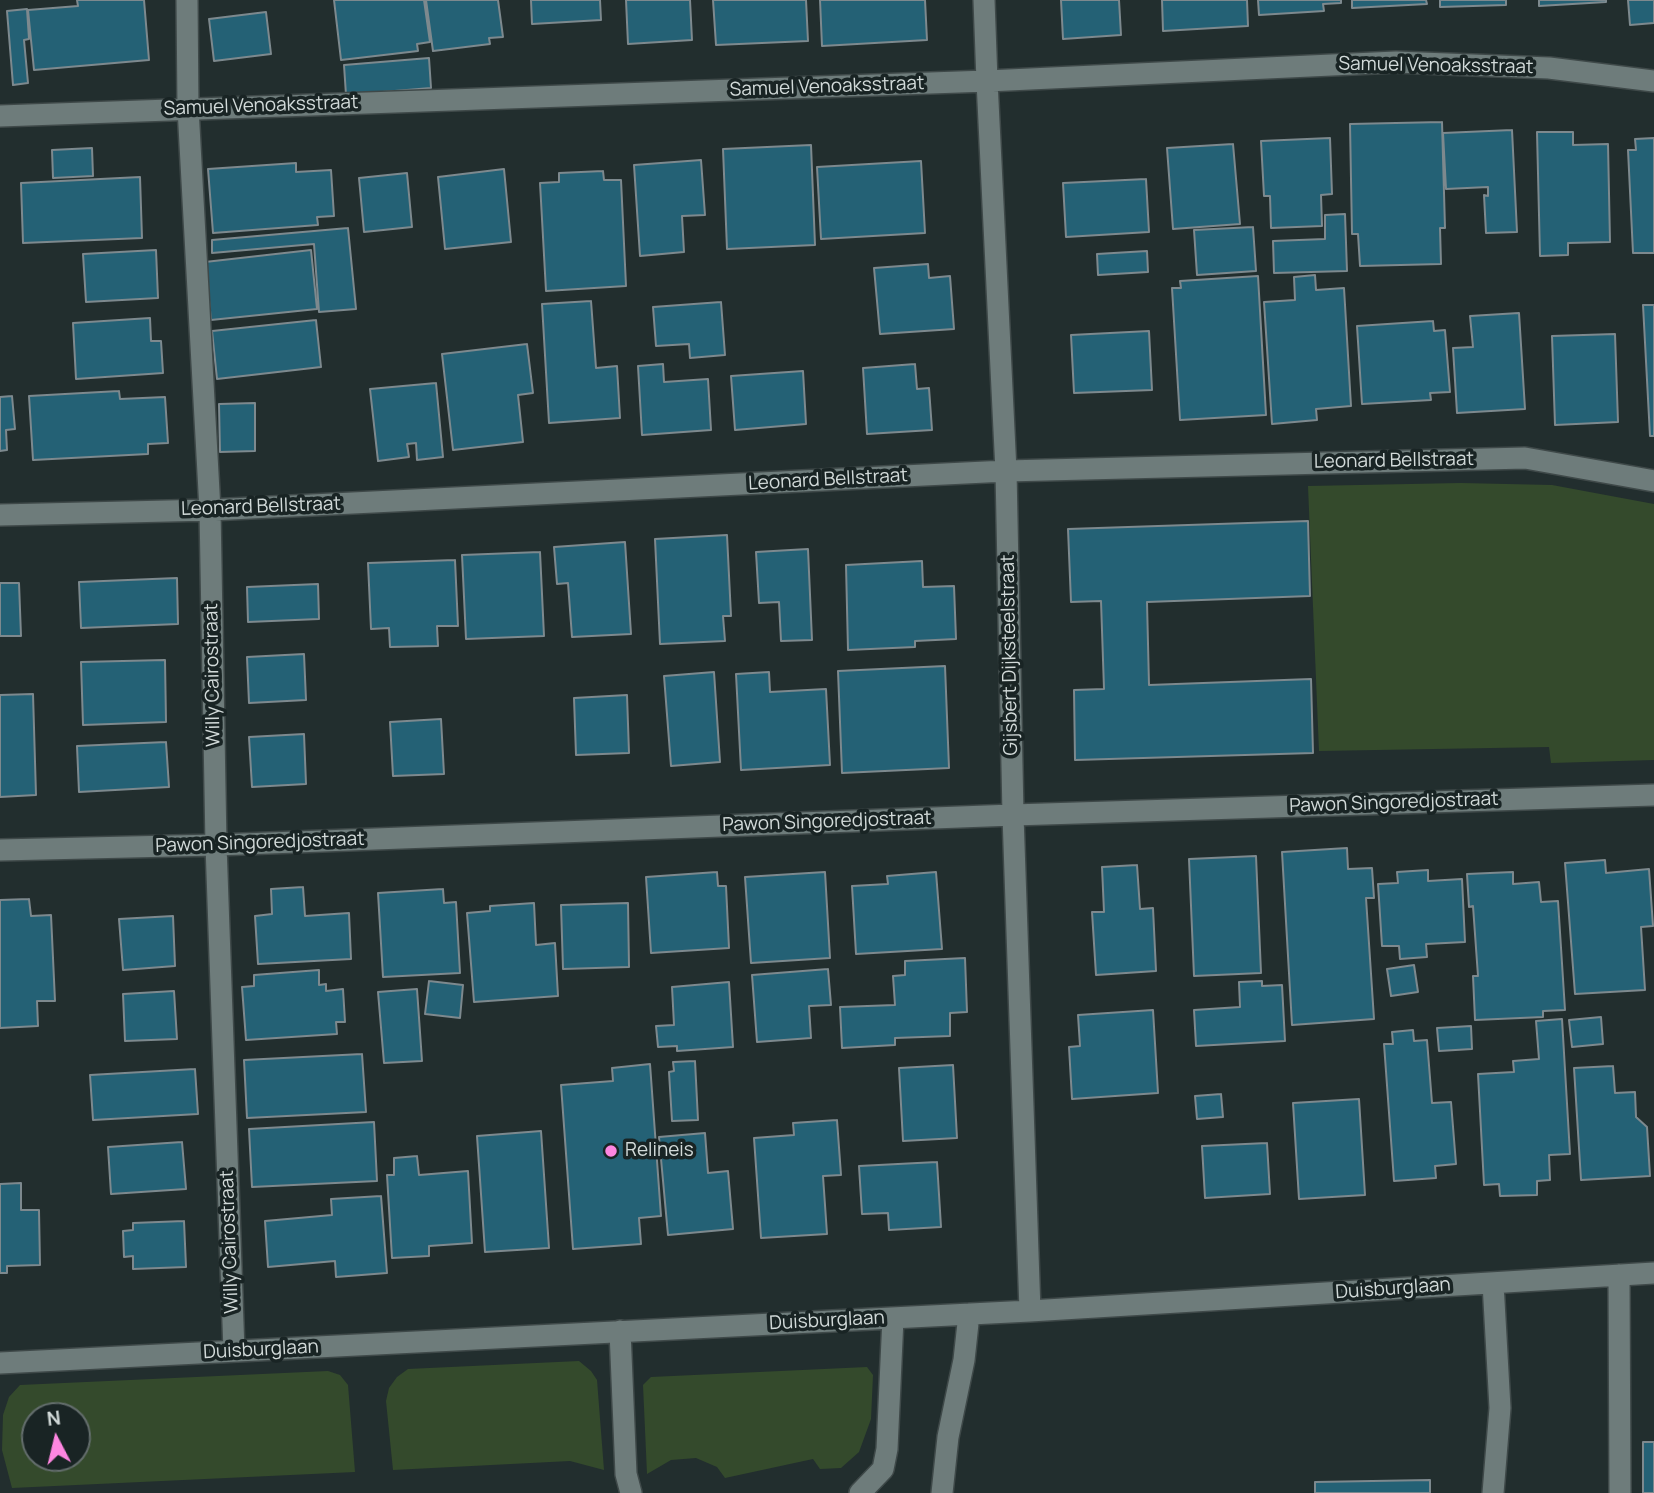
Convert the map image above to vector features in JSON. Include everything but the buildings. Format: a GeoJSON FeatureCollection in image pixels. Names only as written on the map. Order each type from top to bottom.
{"type":"FeatureCollection","features":[{"type":"Feature","properties":{"kind":"street","name":"Willy Cairostraat"},"geometry":{"type":"LineString","coordinates":[[187,0],[188,108],[210,510],[216,845],[234,1351]]}},
{"type":"Feature","properties":{"kind":"street","name":"Gijsbert Dijksteelstraat"},"geometry":{"type":"LineString","coordinates":[[984,0],[1006,471],[1013,815],[1030,1311]]}},
{"type":"Feature","properties":{"kind":"street","name":"Samuel Venoaksstraat"},"geometry":{"type":"LineString","coordinates":[[0,116],[987,81],[1396,62],[1549,68],[1654,81]]}},
{"type":"Feature","properties":{"kind":"street","name":"Leonard Bellstraat"},"geometry":{"type":"LineString","coordinates":[[0,515],[210,510],[1006,471],[1525,458],[1654,481]]}},
{"type":"Feature","properties":{"kind":"street","name":"Pawon Singoredjostraat"},"geometry":{"type":"LineString","coordinates":[[0,850],[216,845],[1013,815],[1654,795]]}},
{"type":"Feature","properties":{"kind":"street","name":"Duisburglaan"},"geometry":{"type":"LineString","coordinates":[[0,1363],[1030,1311],[1654,1273]]}},
{"type":"Feature","properties":{"kind":"street"},"geometry":{"type":"LineString","coordinates":[[1619,1275],[1620,1493]]}},
{"type":"Feature","properties":{"kind":"street"},"geometry":{"type":"LineString","coordinates":[[1493,1283],[1500,1408],[1493,1493]]}},
{"type":"Feature","properties":{"kind":"street"},"geometry":{"type":"LineString","coordinates":[[942,1493],[948,1437],[964,1360],[969,1314]]}},
{"type":"Feature","properties":{"kind":"street"},"geometry":{"type":"LineString","coordinates":[[860,1493],[883,1469],[887,1449],[893,1318]]}},
{"type":"Feature","properties":{"kind":"street"},"geometry":{"type":"LineString","coordinates":[[620,1331],[626,1474],[631,1493]]}},
{"type":"Feature","properties":{"kind":"green space"},"geometry":{"type":"Polygon","coordinates":[[[1461,483],[1552,485],[1654,504],[1654,760],[1551,763],[1549,747],[1319,751],[1308,486],[1461,483]]]}},
{"type":"Feature","properties":{"kind":"green space"},"geometry":{"type":"Polygon","coordinates":[[[579,1361],[597,1380],[604,1470],[570,1461],[393,1470],[386,1401],[389,1388],[397,1377],[408,1369],[579,1361]]]}},
{"type":"Feature","properties":{"kind":"green space"},"geometry":{"type":"Polygon","coordinates":[[[867,1367],[873,1375],[871,1419],[859,1452],[841,1468],[820,1469],[813,1459],[725,1478],[717,1467],[696,1458],[671,1460],[647,1474],[643,1385],[651,1377],[867,1367]]]}},
{"type":"Feature","properties":{"kind":"green space"},"geometry":{"type":"Polygon","coordinates":[[[328,1371],[340,1375],[348,1385],[355,1472],[12,1488],[2,1450],[3,1415],[9,1397],[20,1385],[328,1371]]]}},
{"type":"Feature","properties":{"kind":"place","name":"Relineis"},"geometry":{"type":"Point","coordinates":[611,1151]}}]}
